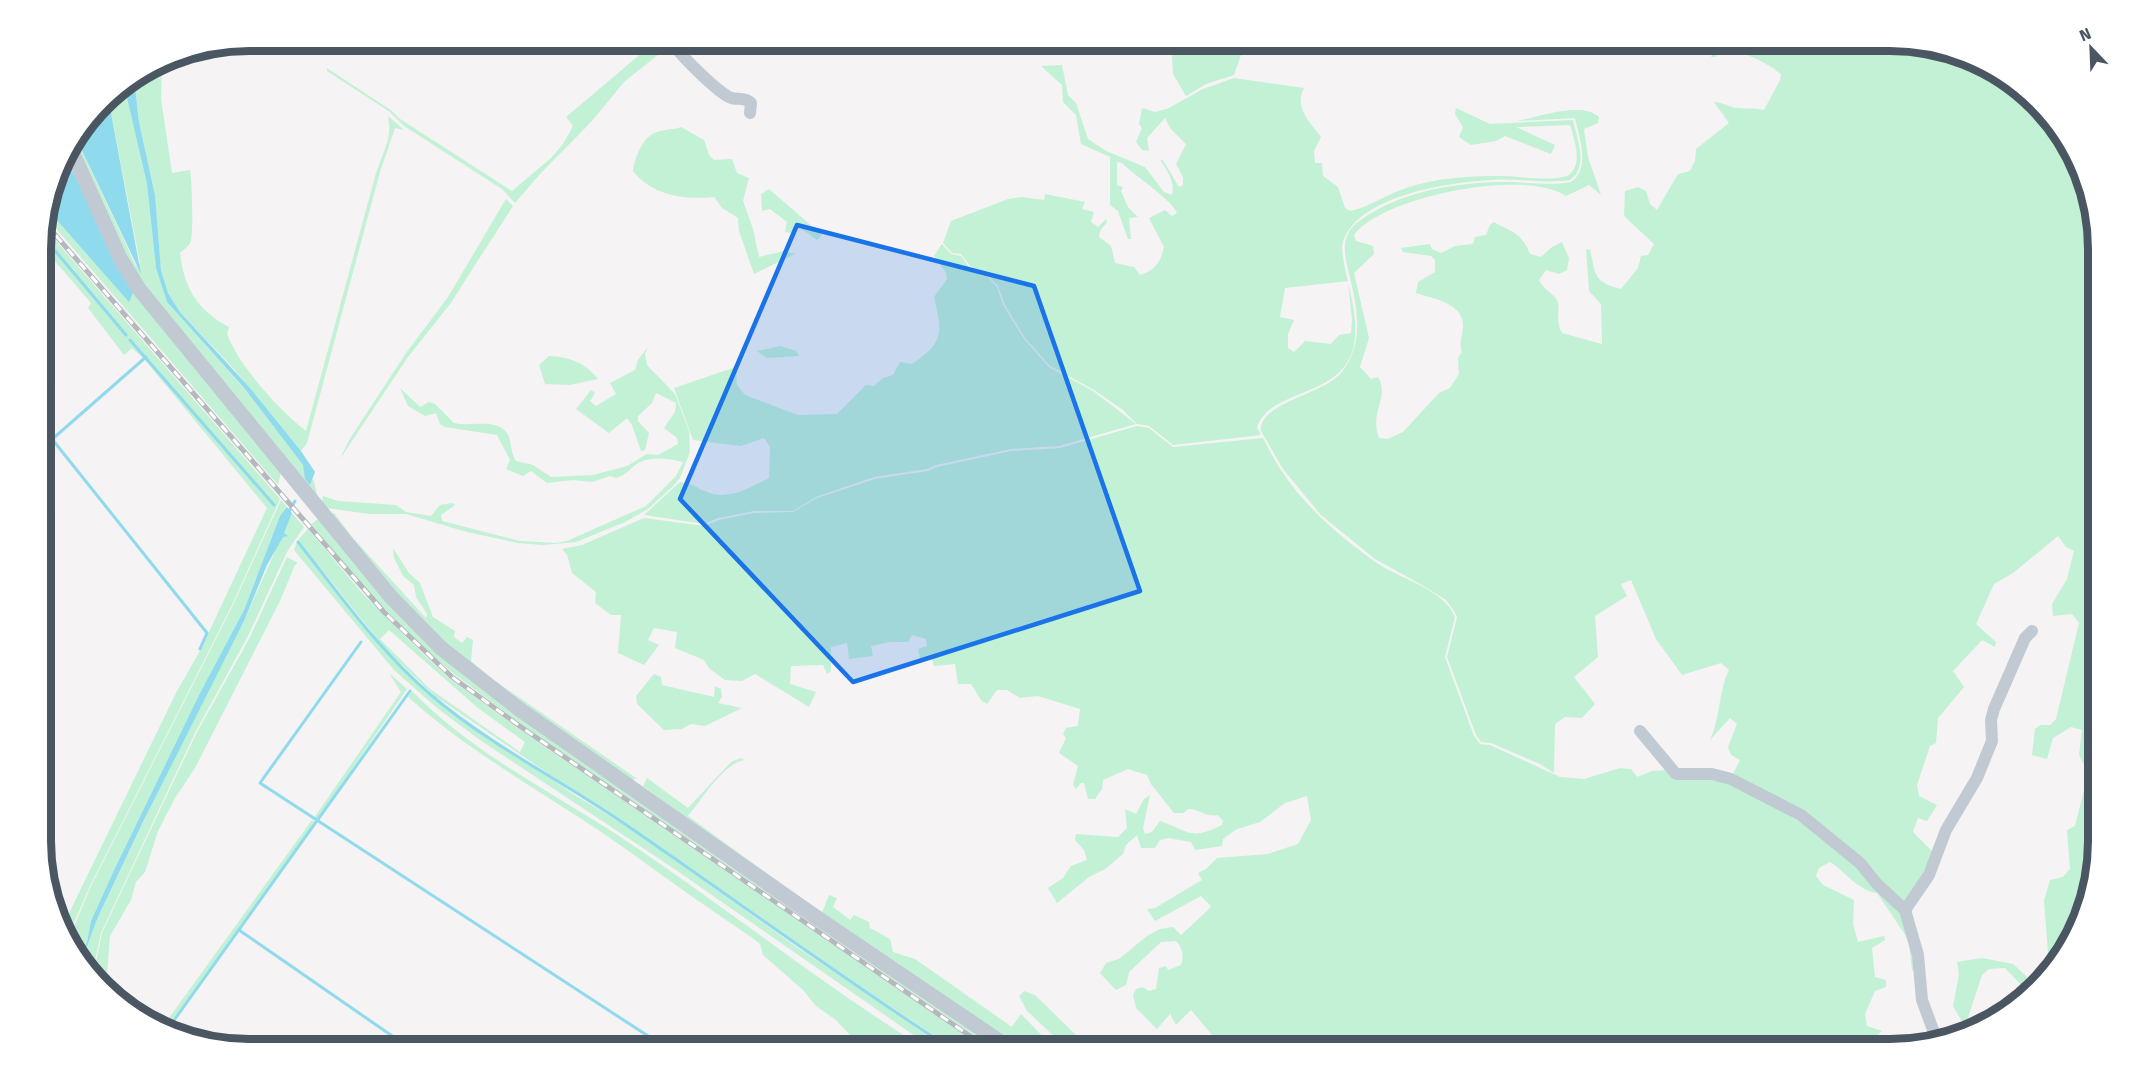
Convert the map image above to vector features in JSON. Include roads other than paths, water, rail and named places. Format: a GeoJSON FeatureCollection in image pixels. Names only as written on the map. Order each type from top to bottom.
{"type":"FeatureCollection","features":[{"type":"Feature","properties":{"kind":"street"},"geometry":{"type":"LineString","coordinates":[[680,51],[727,96],[747,99],[751,103],[750,113]]}},
{"type":"Feature","properties":{"kind":"street"},"geometry":{"type":"LineString","coordinates":[[74,156],[131,278],[301,489],[411,618],[441,648],[482,681],[813,915],[996,1039]]}},
{"type":"Feature","properties":{"kind":"street"},"geometry":{"type":"LineString","coordinates":[[1905,910],[1929,875],[1946,830],[1977,778],[1992,741],[1991,720],[1994,709],[2025,638],[2032,631]]}},
{"type":"Feature","properties":{"kind":"street"},"geometry":{"type":"LineString","coordinates":[[1640,731],[1676,774],[1712,774],[1731,778],[1801,815],[1854,858],[1905,910],[1918,955],[1922,1000],[1934,1034]]}},
{"type":"Feature","properties":{"kind":"water"},"geometry":{"type":"Polygon","coordinates":[[[135,87],[139,122],[155,195],[161,270],[168,293],[180,312],[250,388],[301,451],[315,472],[310,485],[305,479],[303,465],[245,389],[167,302],[156,268],[147,184],[126,94],[135,87]]]}},
{"type":"Feature","properties":{"kind":"water"},"geometry":{"type":"Polygon","coordinates":[[[110,108],[141,274],[80,146],[110,108]]]}},
{"type":"Feature","properties":{"kind":"water"},"geometry":{"type":"Polygon","coordinates":[[[70,165],[133,293],[129,302],[54,217],[58,197],[70,165]]]}},
{"type":"Feature","properties":{"kind":"water"},"geometry":{"type":"Polygon","coordinates":[[[287,507],[292,513],[284,533],[288,536],[283,537],[267,565],[244,621],[143,822],[98,917],[85,952],[83,949],[87,942],[91,921],[200,693],[244,610],[280,516],[287,507]]]}},
{"type":"Feature","properties":{"kind":"waterway"},"geometry":{"type":"LineString","coordinates":[[51,246],[126,335]]}},
{"type":"Feature","properties":{"kind":"waterway"},"geometry":{"type":"LineString","coordinates":[[130,340],[274,505]]}},
{"type":"Feature","properties":{"kind":"waterway"},"geometry":{"type":"LineString","coordinates":[[51,440],[146,357]]}},
{"type":"Feature","properties":{"kind":"waterway"},"geometry":{"type":"LineString","coordinates":[[52,439],[207,633],[200,649]]}},
{"type":"Feature","properties":{"kind":"waterway"},"geometry":{"type":"LineString","coordinates":[[288,513],[295,501]]}},
{"type":"Feature","properties":{"kind":"waterway"},"geometry":{"type":"LineString","coordinates":[[298,542],[394,660],[455,714],[505,749],[610,814],[937,1039]]}},
{"type":"Feature","properties":{"kind":"waterway"},"geometry":{"type":"LineString","coordinates":[[361,642],[260,783],[653,1039]]}},
{"type":"Feature","properties":{"kind":"waterway"},"geometry":{"type":"LineString","coordinates":[[172,1023],[410,691]]}},
{"type":"Feature","properties":{"kind":"waterway"},"geometry":{"type":"LineString","coordinates":[[239,930],[397,1039]]}},
{"type":"Feature","properties":{"kind":"railway"},"geometry":{"type":"LineString","coordinates":[[52,231],[384,612],[452,677],[521,727],[974,1039]]}}]}
